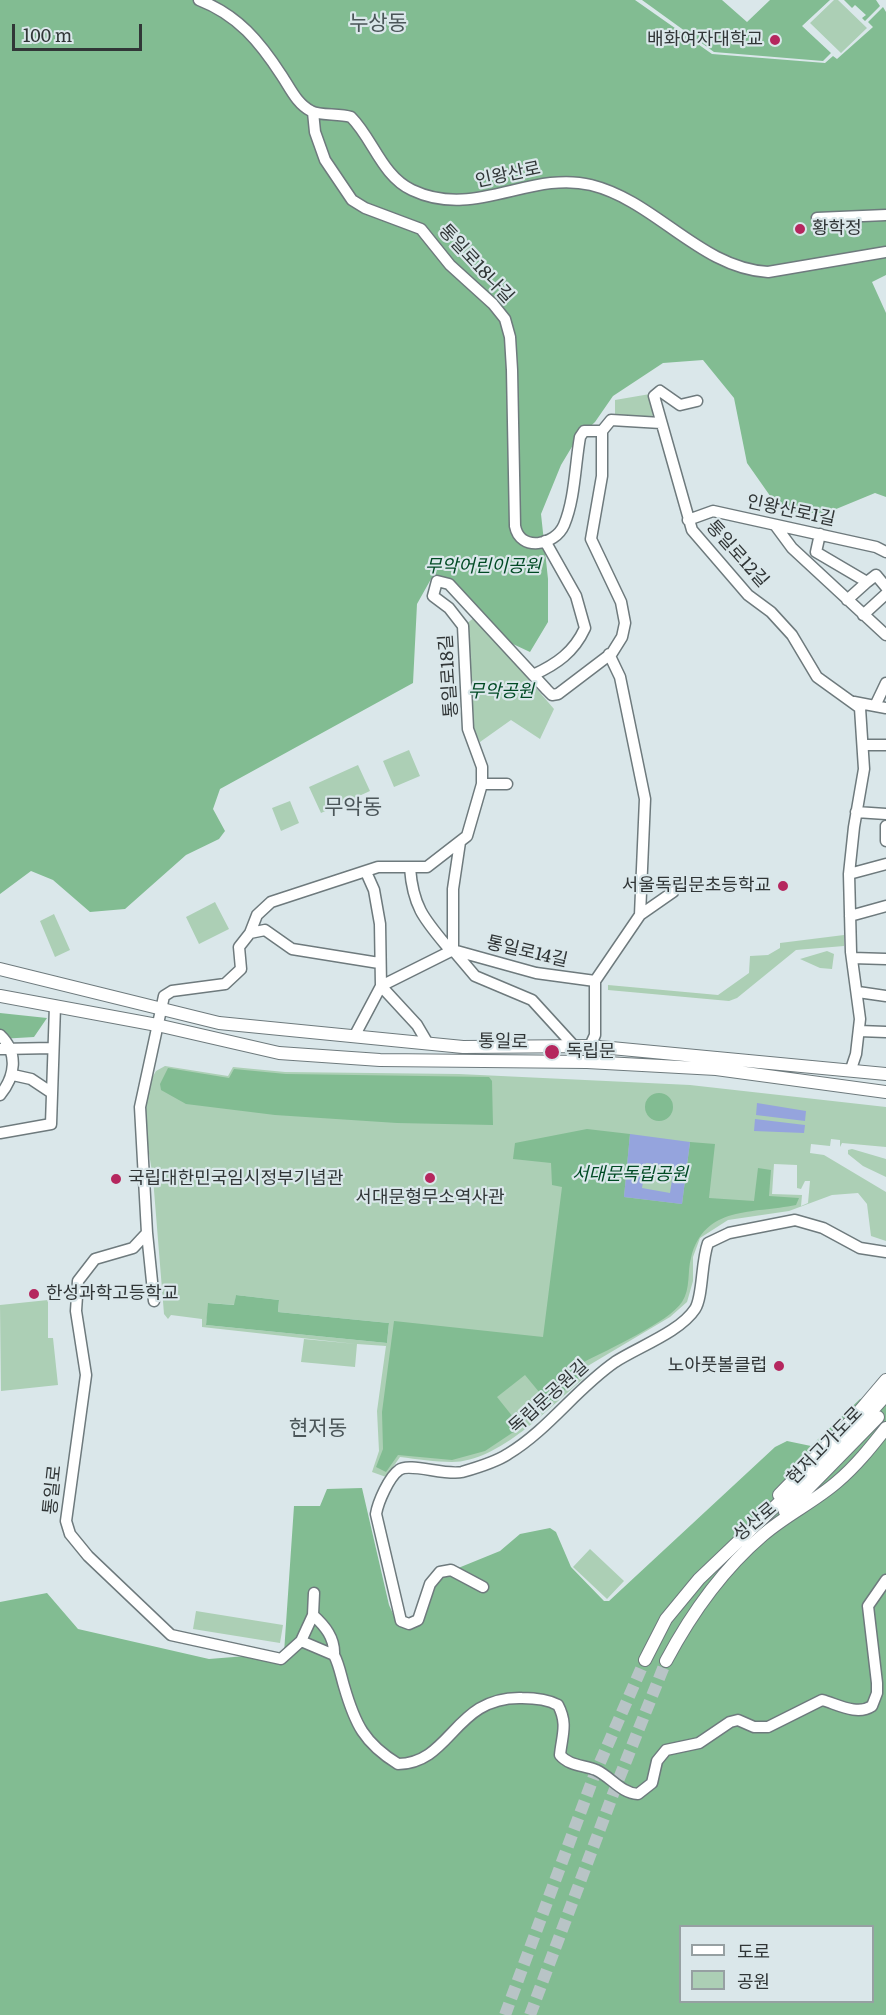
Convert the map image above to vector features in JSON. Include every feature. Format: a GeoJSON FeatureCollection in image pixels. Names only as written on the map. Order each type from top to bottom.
{"type":"FeatureCollection","features":[{"type":"Feature","properties":{"kind":"main road","name":"통일로"},"geometry":{"type":"LineString","coordinates":[[0,969],[219,1023],[310,1034],[356,1035],[463,1047],[590,1046],[886,1074]]}},
{"type":"Feature","properties":{"kind":"main road","name":"통일로"},"geometry":{"type":"LineString","coordinates":[[0,996],[157,1025],[279,1053],[380,1060],[587,1062],[716,1069],[886,1092]]}},
{"type":"Feature","properties":{"kind":"main road"},"geometry":{"type":"LineString","coordinates":[[587,1062],[590,1046]]}},
{"type":"Feature","properties":{"kind":"main road"},"geometry":{"type":"LineString","coordinates":[[764,1516],[784,1487],[852,1420],[886,1380]]}},
{"type":"Feature","properties":{"kind":"main road","name":"현저고가도로"},"geometry":{"type":"LineString","coordinates":[[764,1516],[850,1435],[886,1395]]}},
{"type":"Feature","properties":{"kind":"main road","name":"현저고가도로"},"geometry":{"type":"LineString","coordinates":[[764,1534],[861,1437],[886,1408]]}},
{"type":"Feature","properties":{"kind":"main road","name":"성산로"},"geometry":{"type":"LineString","coordinates":[[666,1661],[688,1620],[732,1565],[764,1534],[837,1483],[862,1458],[886,1428]]}},
{"type":"Feature","properties":{"kind":"main road","name":"성산로"},"geometry":{"type":"LineString","coordinates":[[645,1660],[666,1619],[699,1580],[764,1516]]}},
{"type":"Feature","properties":{"kind":"street"},"geometry":{"type":"LineString","coordinates":[[199,0],[236,19],[249,30],[300,103],[313,112]]}},
{"type":"Feature","properties":{"kind":"street","name":"인왕산로"},"geometry":{"type":"LineString","coordinates":[[313,112],[351,117],[394,177],[412,190],[453,202],[574,181],[632,199],[725,262],[753,271],[768,272],[886,252]]}},
{"type":"Feature","properties":{"kind":"street","name":"통일로18나길"},"geometry":{"type":"LineString","coordinates":[[313,112],[315,132],[325,160],[352,200],[365,208],[421,229],[450,265],[493,304],[505,319],[510,337],[512,370],[515,526],[517,535],[522,540],[537,544],[545,542]]}},
{"type":"Feature","properties":{"kind":"street"},"geometry":{"type":"LineString","coordinates":[[818,218],[886,215]]}},
{"type":"Feature","properties":{"kind":"street","name":"통일로12길"},"geometry":{"type":"LineString","coordinates":[[697,401],[680,405],[660,390],[654,396],[692,530],[748,595],[771,612],[792,635],[817,677],[851,702]]}},
{"type":"Feature","properties":{"kind":"street"},"geometry":{"type":"LineString","coordinates":[[533,675],[551,667],[568,654],[585,628],[576,596],[545,542],[558,534],[566,520],[580,437],[584,431],[602,431],[611,420],[661,423]]}},
{"type":"Feature","properties":{"kind":"street","name":"통일로18길"},"geometry":{"type":"LineString","coordinates":[[161,1008],[164,996],[172,991],[225,984],[241,969],[239,947],[250,933],[257,915],[271,902],[378,867],[427,867],[467,836],[482,784],[482,766],[468,729],[463,626],[449,608],[433,596],[437,581],[449,584],[552,695],[558,694],[617,648],[625,623],[621,602],[591,539],[602,476],[602,431]]}},
{"type":"Feature","properties":{"kind":"street","name":"인왕산로1길"},"geometry":{"type":"LineString","coordinates":[[688,520],[713,511],[876,547],[886,552]]}},
{"type":"Feature","properties":{"kind":"street"},"geometry":{"type":"LineString","coordinates":[[775,525],[792,548],[886,635]]}},
{"type":"Feature","properties":{"kind":"street"},"geometry":{"type":"LineString","coordinates":[[820,534],[816,552],[867,582]]}},
{"type":"Feature","properties":{"kind":"street"},"geometry":{"type":"LineString","coordinates":[[847,600],[876,575],[886,587]]}},
{"type":"Feature","properties":{"kind":"street"},"geometry":{"type":"LineString","coordinates":[[863,615],[886,594]]}},
{"type":"Feature","properties":{"kind":"street"},"geometry":{"type":"LineString","coordinates":[[609,654],[620,677],[645,799],[640,915]]}},
{"type":"Feature","properties":{"kind":"street"},"geometry":{"type":"LineString","coordinates":[[851,702],[881,707],[886,683]]}},
{"type":"Feature","properties":{"kind":"street"},"geometry":{"type":"LineString","coordinates":[[851,702],[860,708],[864,769],[856,812],[849,874],[852,958],[858,992],[859,1031],[856,1054],[851,1069]]}},
{"type":"Feature","properties":{"kind":"street"},"geometry":{"type":"LineString","coordinates":[[863,745],[886,745]]}},
{"type":"Feature","properties":{"kind":"street"},"geometry":{"type":"LineString","coordinates":[[482,784],[507,784]]}},
{"type":"Feature","properties":{"kind":"street"},"geometry":{"type":"LineString","coordinates":[[856,812],[886,814]]}},
{"type":"Feature","properties":{"kind":"street"},"geometry":{"type":"LineString","coordinates":[[886,826],[886,841]]}},
{"type":"Feature","properties":{"kind":"street"},"geometry":{"type":"LineString","coordinates":[[381,986],[451,950],[453,889],[460,842]]}},
{"type":"Feature","properties":{"kind":"street"},"geometry":{"type":"LineString","coordinates":[[849,874],[886,864]]}},
{"type":"Feature","properties":{"kind":"street","name":"통일로14길"},"geometry":{"type":"LineString","coordinates":[[410,868],[417,907],[423,919],[451,950],[482,981],[532,1000],[574,1046]]}},
{"type":"Feature","properties":{"kind":"street"},"geometry":{"type":"LineString","coordinates":[[356,1035],[381,986],[380,924],[374,890],[366,872]]}},
{"type":"Feature","properties":{"kind":"street"},"geometry":{"type":"LineString","coordinates":[[590,1046],[595,1035],[595,981],[640,915],[673,892]]}},
{"type":"Feature","properties":{"kind":"street"},"geometry":{"type":"LineString","coordinates":[[850,916],[886,906]]}},
{"type":"Feature","properties":{"kind":"street"},"geometry":{"type":"LineString","coordinates":[[250,933],[265,930],[292,948],[379,963]]}},
{"type":"Feature","properties":{"kind":"street","name":"통일로14길"},"geometry":{"type":"LineString","coordinates":[[451,950],[536,973],[595,981]]}},
{"type":"Feature","properties":{"kind":"street"},"geometry":{"type":"LineString","coordinates":[[852,958],[886,960]]}},
{"type":"Feature","properties":{"kind":"street"},"geometry":{"type":"LineString","coordinates":[[381,986],[417,1025],[427,1042]]}},
{"type":"Feature","properties":{"kind":"street"},"geometry":{"type":"LineString","coordinates":[[858,992],[886,996]]}},
{"type":"Feature","properties":{"kind":"street"},"geometry":{"type":"LineString","coordinates":[[0,1133],[51,1124],[55,1006]]}},
{"type":"Feature","properties":{"kind":"street"},"geometry":{"type":"LineString","coordinates":[[154,1301],[147,1233],[140,1107],[161,1008]]}},
{"type":"Feature","properties":{"kind":"street"},"geometry":{"type":"LineString","coordinates":[[859,1031],[886,1032]]}},
{"type":"Feature","properties":{"kind":"street"},"geometry":{"type":"LineString","coordinates":[[0,1035],[4,1048],[13,1056],[13,1075],[0,1095]]}},
{"type":"Feature","properties":{"kind":"street"},"geometry":{"type":"LineString","coordinates":[[4,1048],[53,1048]]}},
{"type":"Feature","properties":{"kind":"street"},"geometry":{"type":"LineString","coordinates":[[13,1075],[31,1079],[52,1093]]}},
{"type":"Feature","properties":{"kind":"street","name":"독립문공원길"},"geometry":{"type":"LineString","coordinates":[[483,1587],[451,1570],[440,1572],[430,1584],[418,1620],[409,1624],[401,1621],[376,1514],[378,1501],[399,1470],[408,1467],[440,1473],[460,1473],[507,1455],[540,1431],[591,1380],[637,1348],[686,1320],[696,1307],[702,1259],[708,1243],[729,1233],[795,1220],[807,1221],[860,1248],[886,1252]]}},
{"type":"Feature","properties":{"kind":"street","name":"통일로"},"geometry":{"type":"LineString","coordinates":[[147,1233],[133,1248],[95,1259],[82,1273],[76,1288],[75,1311],[86,1375],[66,1521],[70,1534],[88,1556],[171,1635],[281,1659],[301,1641]]}},
{"type":"Feature","properties":{"kind":"street"},"geometry":{"type":"LineString","coordinates":[[313,1615],[326,1626],[335,1648],[334,1655],[349,1701],[365,1738],[378,1752],[398,1764],[423,1760],[482,1705],[501,1698],[541,1699],[558,1705],[563,1714],[565,1732],[560,1755],[564,1760],[598,1771],[629,1794],[638,1794],[652,1783],[657,1761],[666,1750],[699,1743],[730,1722],[738,1720],[754,1727],[768,1727],[822,1700],[850,1709],[862,1710],[872,1706],[877,1693],[877,1683],[868,1606],[886,1580]]}},
{"type":"Feature","properties":{"kind":"street"},"geometry":{"type":"LineString","coordinates":[[314,1593],[313,1615],[301,1641],[334,1655]]}},
{"type":"Feature","properties":{"kind":"green space","name":"무악어린이공원"},"geometry":{"type":"Polygon","coordinates":[[[0,0],[635,0],[712,54],[825,63],[833,56],[837,59],[873,27],[868,22],[883,7],[886,12],[886,275],[872,282],[886,313],[886,497],[875,493],[824,514],[780,510],[747,463],[734,398],[703,360],[663,363],[613,396],[595,422],[576,440],[561,465],[541,514],[548,579],[548,622],[530,652],[500,638],[440,579],[431,579],[417,604],[413,683],[220,789],[213,809],[225,831],[219,839],[186,855],[125,909],[90,912],[53,880],[31,871],[0,894],[0,0]]]}},
{"type":"Feature","properties":{"kind":"green space","name":"배화여자대학교"},"geometry":{"type":"Polygon","coordinates":[[[642,0],[722,0],[747,22],[770,0],[830,0],[802,26],[831,53],[823,61],[714,52],[642,0]]]}},
{"type":"Feature","properties":{"kind":"green space"},"geometry":{"type":"Polygon","coordinates":[[[834,0],[838,0],[867,28],[841,53],[810,23],[834,0]]]}},
{"type":"Feature","properties":{"kind":"green space"},"geometry":{"type":"Polygon","coordinates":[[[844,0],[876,0],[880,6],[865,21],[862,18],[866,15],[855,5],[852,8],[844,0]]]}},
{"type":"Feature","properties":{"kind":"green space"},"geometry":{"type":"Polygon","coordinates":[[[650,394],[653,417],[615,416],[615,400],[650,394]]]}},
{"type":"Feature","properties":{"kind":"green space","name":"무악공원"},"geometry":{"type":"Polygon","coordinates":[[[475,617],[554,709],[540,739],[511,720],[480,742],[473,728],[466,624],[475,617]]]}},
{"type":"Feature","properties":{"kind":"green space"},"geometry":{"type":"Polygon","coordinates":[[[409,750],[420,776],[394,787],[383,761],[409,750]]]}},
{"type":"Feature","properties":{"kind":"green space"},"geometry":{"type":"Polygon","coordinates":[[[358,765],[370,791],[321,813],[309,787],[358,765]]]}},
{"type":"Feature","properties":{"kind":"green space"},"geometry":{"type":"Polygon","coordinates":[[[290,801],[299,823],[281,831],[272,808],[290,801]]]}},
{"type":"Feature","properties":{"kind":"green space"},"geometry":{"type":"Polygon","coordinates":[[[215,902],[229,929],[199,944],[186,917],[215,902]]]}},
{"type":"Feature","properties":{"kind":"green space"},"geometry":{"type":"Polygon","coordinates":[[[54,914],[70,950],[55,957],[40,921],[54,914]]]}},
{"type":"Feature","properties":{"kind":"green space"},"geometry":{"type":"Polygon","coordinates":[[[844,935],[844,946],[796,950],[737,998],[729,1001],[608,990],[608,985],[718,995],[749,973],[750,956],[768,955],[780,948],[780,943],[844,935]]]}},
{"type":"Feature","properties":{"kind":"green space"},"geometry":{"type":"Polygon","coordinates":[[[827,951],[834,954],[832,969],[820,968],[800,959],[827,951]]]}},
{"type":"Feature","properties":{"kind":"green space"},"geometry":{"type":"Polygon","coordinates":[[[0,1013],[47,1018],[34,1037],[0,1039],[0,1013]]]}},
{"type":"Feature","properties":{"kind":"green space","name":"서대문독립공원"},"geometry":{"type":"Polygon","coordinates":[[[165,1066],[228,1076],[233,1067],[285,1072],[459,1074],[690,1085],[886,1107],[886,1147],[842,1143],[840,1147],[840,1140],[831,1139],[830,1146],[811,1144],[810,1153],[824,1155],[886,1192],[886,1241],[871,1236],[867,1204],[858,1193],[832,1195],[789,1211],[728,1220],[700,1238],[693,1257],[693,1281],[687,1302],[670,1317],[586,1367],[584,1378],[523,1431],[488,1453],[470,1460],[446,1462],[400,1457],[386,1477],[372,1472],[379,1451],[377,1411],[386,1346],[357,1344],[355,1367],[301,1362],[304,1339],[356,1344],[202,1327],[202,1319],[171,1315],[168,1319],[164,1314],[153,1178],[143,1116],[148,1085],[156,1071],[165,1066]],[[774,1164],[772,1194],[802,1195],[801,1206],[808,1203],[810,1181],[805,1181],[801,1189],[797,1188],[797,1165],[774,1164]],[[236,1295],[235,1305],[209,1303],[206,1325],[387,1343],[389,1323],[278,1312],[279,1300],[236,1295]]]}},
{"type":"Feature","properties":{"kind":"green space"},"geometry":{"type":"Polygon","coordinates":[[[168,1068],[229,1078],[234,1069],[286,1074],[489,1077],[492,1081],[493,1125],[397,1123],[275,1115],[186,1104],[161,1090],[160,1084],[168,1068]]]}},
{"type":"Feature","properties":{"kind":"green space"},"geometry":{"type":"Polygon","coordinates":[[[659,1093],[669,1097],[673,1107],[669,1117],[659,1121],[649,1117],[645,1107],[649,1097],[659,1093]]]}},
{"type":"Feature","properties":{"kind":"green space"},"geometry":{"type":"Polygon","coordinates":[[[587,1129],[630,1134],[624,1197],[682,1204],[690,1142],[715,1144],[709,1198],[754,1201],[758,1168],[771,1170],[769,1196],[799,1198],[796,1205],[732,1215],[719,1220],[707,1229],[697,1241],[691,1258],[685,1297],[675,1310],[637,1335],[584,1362],[581,1376],[549,1404],[525,1375],[497,1397],[521,1427],[485,1451],[452,1460],[398,1455],[386,1472],[376,1467],[383,1449],[382,1412],[394,1321],[543,1337],[562,1187],[552,1185],[551,1163],[513,1159],[515,1143],[587,1129]]]}},
{"type":"Feature","properties":{"kind":"green space"},"geometry":{"type":"Polygon","coordinates":[[[852,1149],[886,1159],[886,1177],[863,1166],[848,1154],[848,1150],[852,1149]]]}},
{"type":"Feature","properties":{"kind":"green space"},"geometry":{"type":"Polygon","coordinates":[[[236,1295],[279,1300],[278,1312],[389,1323],[387,1343],[206,1325],[208,1303],[234,1305],[236,1295]]]}},
{"type":"Feature","properties":{"kind":"green space"},"geometry":{"type":"Polygon","coordinates":[[[48,1300],[48,1338],[53,1338],[58,1385],[1,1391],[0,1305],[48,1300]]]}},
{"type":"Feature","properties":{"kind":"green space"},"geometry":{"type":"Polygon","coordinates":[[[886,1395],[886,2015],[0,2015],[0,1602],[47,1593],[78,1629],[209,1659],[284,1653],[294,1506],[320,1506],[327,1489],[362,1488],[389,1605],[398,1625],[420,1622],[433,1586],[441,1575],[500,1551],[520,1534],[550,1528],[556,1532],[571,1567],[604,1601],[609,1601],[775,1447],[787,1441],[811,1446],[860,1399],[886,1395]]]}},
{"type":"Feature","properties":{"kind":"green space"},"geometry":{"type":"Polygon","coordinates":[[[590,1549],[624,1581],[607,1599],[573,1567],[590,1549]]]}},
{"type":"Feature","properties":{"kind":"green space"},"geometry":{"type":"Polygon","coordinates":[[[196,1611],[283,1625],[280,1643],[193,1629],[196,1611]]]}},
{"type":"Feature","properties":{"kind":"water"},"geometry":{"type":"Polygon","coordinates":[[[757,1103],[806,1111],[805,1121],[756,1115],[757,1103]]]}},
{"type":"Feature","properties":{"kind":"water"},"geometry":{"type":"Polygon","coordinates":[[[755,1119],[805,1125],[804,1133],[754,1131],[755,1119]]]}},
{"type":"Feature","properties":{"kind":"water"},"geometry":{"type":"Polygon","coordinates":[[[630,1134],[690,1142],[682,1204],[624,1197],[630,1134]],[[646,1163],[642,1188],[670,1193],[674,1167],[646,1163]]]}},
{"type":"Feature","properties":{"kind":"tunnel"},"geometry":{"type":"LineString","coordinates":[[505,2015],[594,1776],[645,1660]]}},
{"type":"Feature","properties":{"kind":"tunnel"},"geometry":{"type":"LineString","coordinates":[[530,2015],[666,1661]]}},
{"type":"Feature","properties":{"kind":"place","name":"배화여자대학교"},"geometry":{"type":"Point","coordinates":[775,40]}},
{"type":"Feature","properties":{"kind":"place","name":"황학정"},"geometry":{"type":"Point","coordinates":[800,229]}},
{"type":"Feature","properties":{"kind":"place","name":"서울독립문초등학교"},"geometry":{"type":"Point","coordinates":[783,886]}},
{"type":"Feature","properties":{"kind":"place","name":"독립문"},"geometry":{"type":"Point","coordinates":[552,1052]}},
{"type":"Feature","properties":{"kind":"place","name":"서대문형무소역사관"},"geometry":{"type":"Point","coordinates":[430,1178]}},
{"type":"Feature","properties":{"kind":"place","name":"국립대한민국임시정부기념관"},"geometry":{"type":"Point","coordinates":[116,1179]}},
{"type":"Feature","properties":{"kind":"place","name":"한성과학고등학교"},"geometry":{"type":"Point","coordinates":[34,1294]}},
{"type":"Feature","properties":{"kind":"place","name":"노아풋볼클럽"},"geometry":{"type":"Point","coordinates":[779,1366]}},
{"type":"Feature","properties":{"kind":"district","name":"누상동"},"geometry":{"type":"Point","coordinates":[378,24]}},
{"type":"Feature","properties":{"kind":"district","name":"무악동"},"geometry":{"type":"Point","coordinates":[353,808]}},
{"type":"Feature","properties":{"kind":"district","name":"현저동"},"geometry":{"type":"Point","coordinates":[318,1429]}}]}
